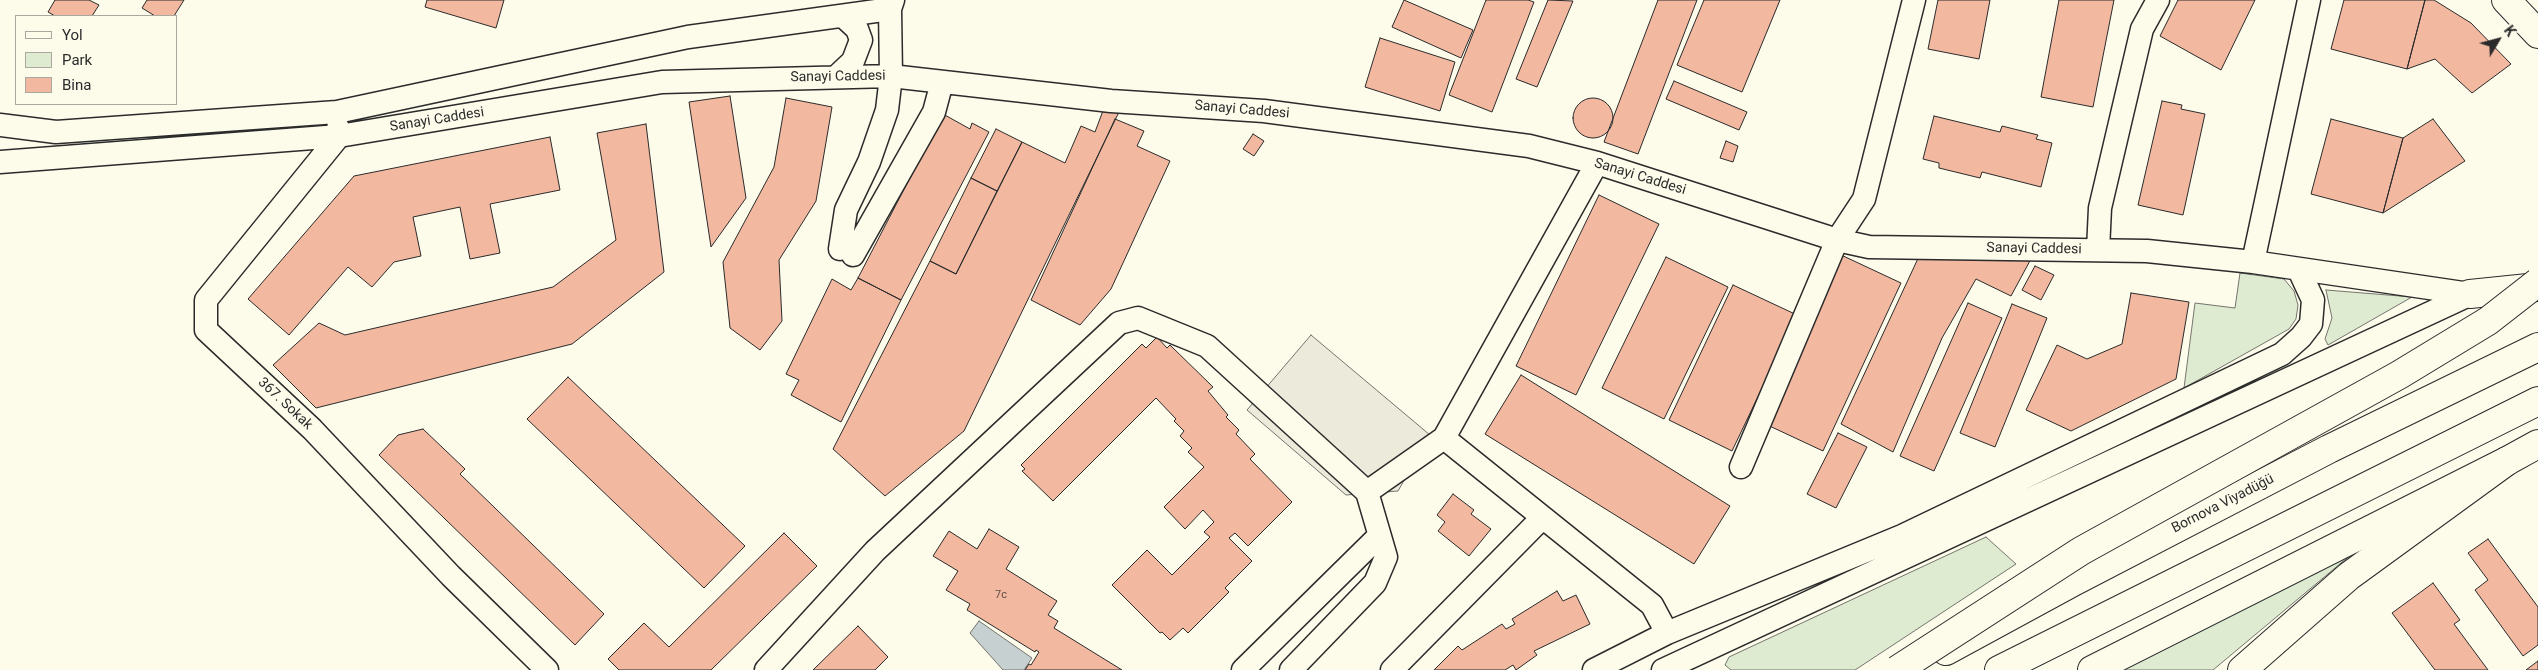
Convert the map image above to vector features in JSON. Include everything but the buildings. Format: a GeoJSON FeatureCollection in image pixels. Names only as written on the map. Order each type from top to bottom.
{"type":"FeatureCollection","features":[{"type":"Feature","properties":{"kind":"main road"},"geometry":{"type":"LineString","coordinates":[[2506,0],[2538,34]]}},
{"type":"Feature","properties":{"kind":"main road"},"geometry":{"type":"LineString","coordinates":[[1897,670],[2081,551],[2399,376],[2488,321],[2538,282]]}},
{"type":"Feature","properties":{"kind":"main road"},"geometry":{"type":"LineString","coordinates":[[2470,294],[2538,287]]}},
{"type":"Feature","properties":{"kind":"main road","name":"Bornova Viyadüğü"},"geometry":{"type":"LineString","coordinates":[[1912,670],[2073,582],[2329,449],[2538,347]]}},
{"type":"Feature","properties":{"kind":"main road"},"geometry":{"type":"LineString","coordinates":[[2000,670],[2538,400]]}},
{"type":"Feature","properties":{"kind":"main road"},"geometry":{"type":"LineString","coordinates":[[2092,670],[2538,444]]}},
{"type":"Feature","properties":{"kind":"main road"},"geometry":{"type":"LineString","coordinates":[[2242,670],[2349,576],[2507,461]]}},
{"type":"Feature","properties":{"kind":"street"},"geometry":{"type":"LineString","coordinates":[[1741,467],[1836,240],[1864,199],[1914,0]]}},
{"type":"Feature","properties":{"kind":"street"},"geometry":{"type":"LineString","coordinates":[[2098,250],[2100,208],[2142,28],[2158,0]]}},
{"type":"Feature","properties":{"kind":"street"},"geometry":{"type":"LineString","coordinates":[[2253,262],[2309,0]]}},
{"type":"Feature","properties":{"kind":"street"},"geometry":{"type":"LineString","coordinates":[[892,4],[887,110],[870,162],[846,210],[846,252],[934,112],[942,82]]}},
{"type":"Feature","properties":{"kind":"street","name":"Sanayi Caddesi"},"geometry":{"type":"LineString","coordinates":[[0,125],[56,132],[337,112],[688,37],[843,16],[892,4]]}},
{"type":"Feature","properties":{"kind":"street"},"geometry":{"type":"LineString","coordinates":[[836,77],[853,61],[861,40],[857,29],[843,16]]}},
{"type":"Feature","properties":{"kind":"street","name":"Sanayi Caddesi"},"geometry":{"type":"LineString","coordinates":[[0,162],[339,136],[662,82],[890,76],[1111,101],[1264,111],[1529,146],[1597,163],[1836,240],[1869,247],[2147,251],[2253,262],[2470,294]]}},
{"type":"Feature","properties":{"kind":"street"},"geometry":{"type":"LineString","coordinates":[[337,112],[339,136]]}},
{"type":"Feature","properties":{"kind":"street","name":"367. Sokak"},"geometry":{"type":"LineString","coordinates":[[339,136],[206,300],[206,330],[312,429],[451,576],[547,670]]}},
{"type":"Feature","properties":{"kind":"street"},"geometry":{"type":"LineString","coordinates":[[1367,492],[1444,438],[1597,163]]}},
{"type":"Feature","properties":{"kind":"street"},"geometry":{"type":"LineString","coordinates":[[1594,670],[1667,633],[1902,536],[2282,354],[2301,337],[2311,324],[2313,300],[2299,270]]}},
{"type":"Feature","properties":{"kind":"street"},"geometry":{"type":"LineString","coordinates":[[1663,670],[2470,294],[2538,270]]}},
{"type":"Feature","properties":{"kind":"street"},"geometry":{"type":"LineString","coordinates":[[766,670],[875,552],[1119,323],[1138,318],[1207,346],[1367,492],[1386,557],[1375,583],[1291,670]]}},
{"type":"Feature","properties":{"kind":"street"},"geometry":{"type":"LineString","coordinates":[[1444,438],[1652,606],[1667,633]]}},
{"type":"Feature","properties":{"kind":"street"},"geometry":{"type":"LineString","coordinates":[[1392,670],[1542,518]]}},
{"type":"Feature","properties":{"kind":"street"},"geometry":{"type":"LineString","coordinates":[[1243,670],[1379,536]]}},
{"type":"Feature","properties":{"kind":"green space"},"geometry":{"type":"Polygon","coordinates":[[[2240,273],[2284,279],[2294,291],[2298,305],[2296,319],[2289,329],[2184,388],[2195,303],[2235,308],[2240,273]]]}},
{"type":"Feature","properties":{"kind":"green space"},"geometry":{"type":"Polygon","coordinates":[[[2326,290],[2412,297],[2328,345],[2325,339],[2332,318],[2326,290]]]}},
{"type":"Feature","properties":{"kind":"green space"},"geometry":{"type":"Polygon","coordinates":[[[1986,537],[2016,564],[1855,670],[1731,670],[1725,665],[1729,657],[1986,537]]]}},
{"type":"Feature","properties":{"kind":"green space"},"geometry":{"type":"Polygon","coordinates":[[[2359,548],[2213,670],[2117,670],[2359,548]]]}},
{"type":"Feature","properties":{"kind":"shaded area"},"geometry":{"type":"Polygon","coordinates":[[[1311,335],[1430,435],[1398,491],[1346,495],[1247,410],[1311,335]]]}},
{"type":"Feature","properties":{"kind":"shaded area"},"geometry":{"type":"Polygon","coordinates":[[[979,621],[1032,658],[1024,670],[1003,670],[970,633],[979,621]]]}}]}
